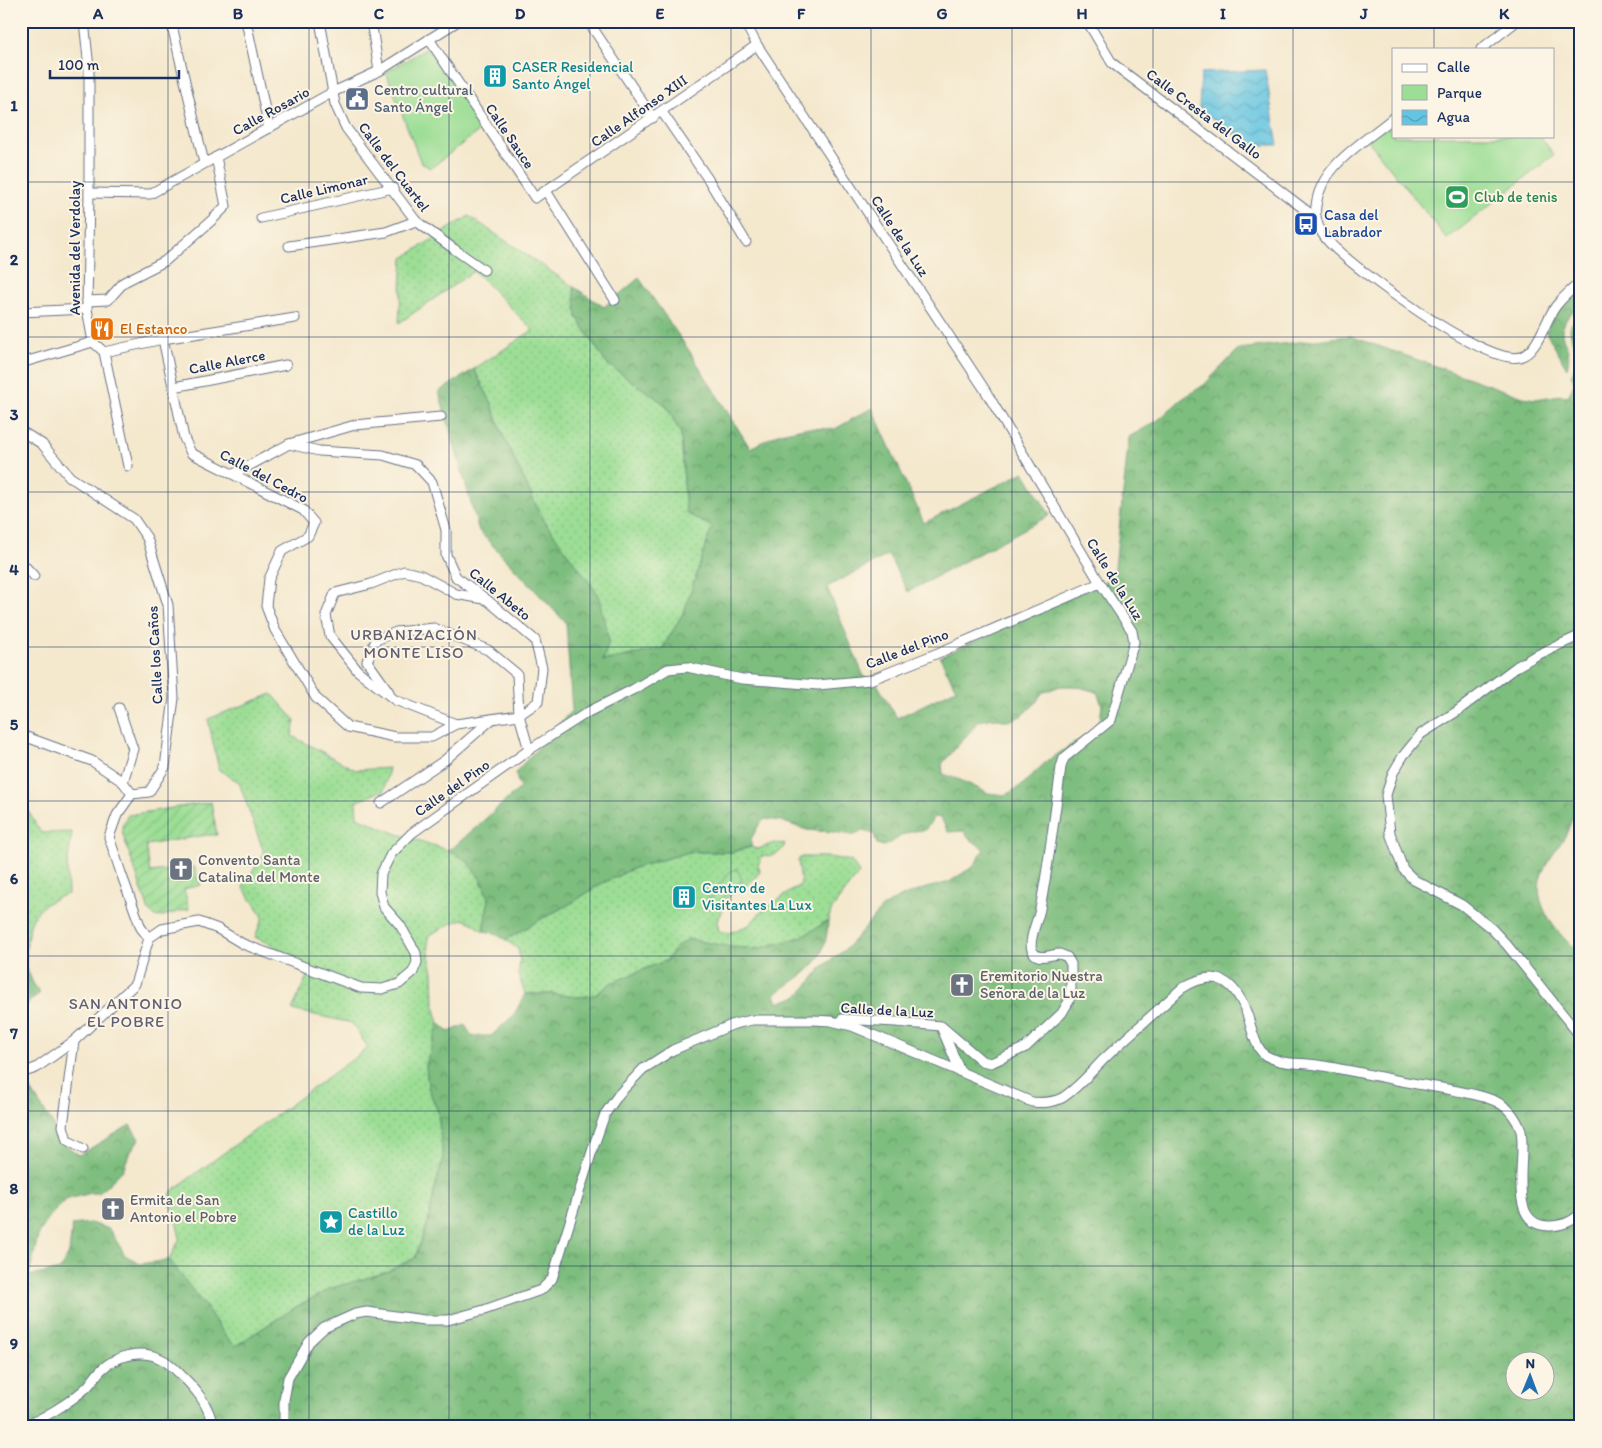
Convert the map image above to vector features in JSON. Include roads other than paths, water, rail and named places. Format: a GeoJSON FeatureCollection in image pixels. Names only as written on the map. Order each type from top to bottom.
{"type":"FeatureCollection","features":[{"type":"Feature","properties":{"kind":"street","name":"Avenida del Verdolay"},"geometry":{"type":"LineString","coordinates":[[84,21],[88,68],[89,193],[87,304],[92,342]]}},
{"type":"Feature","properties":{"kind":"street"},"geometry":{"type":"LineString","coordinates":[[171,21],[204,163]]}},
{"type":"Feature","properties":{"kind":"street"},"geometry":{"type":"LineString","coordinates":[[246,21],[269,128]]}},
{"type":"Feature","properties":{"kind":"street","name":"Calle del Cuartel"},"geometry":{"type":"LineString","coordinates":[[320,21],[335,104],[346,128],[416,221],[484,270]]}},
{"type":"Feature","properties":{"kind":"street"},"geometry":{"type":"LineString","coordinates":[[371,21],[378,71]]}},
{"type":"Feature","properties":{"kind":"street","name":"Calle Rosario"},"geometry":{"type":"LineString","coordinates":[[89,193],[150,194],[333,92],[378,71],[458,21]]}},
{"type":"Feature","properties":{"kind":"street"},"geometry":{"type":"LineString","coordinates":[[588,21],[708,179],[746,242]]}},
{"type":"Feature","properties":{"kind":"street","name":"Calle de la Luz"},"geometry":{"type":"LineString","coordinates":[[744,21],[757,45],[985,390],[1100,583],[1132,631],[1134,642],[1111,720],[1064,758],[1061,767],[1049,860],[1039,917],[1031,943],[1032,950],[1036,955],[1044,957],[1060,954],[1067,957],[1071,964],[1072,989],[1069,1001],[1062,1013],[1026,1047],[991,1063],[982,1061],[941,1026],[844,1019],[831,1021]]}},
{"type":"Feature","properties":{"kind":"street","name":"Calle Cresta del Gallo"},"geometry":{"type":"LineString","coordinates":[[1087,21],[1112,63],[1316,218]]}},
{"type":"Feature","properties":{"kind":"street"},"geometry":{"type":"LineString","coordinates":[[1482,48],[1517,21]]}},
{"type":"Feature","properties":{"kind":"street","name":"Calle Sauce"},"geometry":{"type":"LineString","coordinates":[[429,39],[535,198]]}},
{"type":"Feature","properties":{"kind":"street","name":"Calle Alfonso XIII"},"geometry":{"type":"LineString","coordinates":[[535,198],[757,45]]}},
{"type":"Feature","properties":{"kind":"street"},"geometry":{"type":"LineString","coordinates":[[1392,119],[1344,156],[1324,182],[1317,200],[1316,218],[1324,236],[1338,252],[1441,327],[1464,339],[1512,358],[1530,352],[1555,307],[1581,282]]}},
{"type":"Feature","properties":{"kind":"street"},"geometry":{"type":"LineString","coordinates":[[21,312],[108,300],[124,282],[165,262],[226,206],[216,157]]}},
{"type":"Feature","properties":{"kind":"street","name":"Calle Limonar"},"geometry":{"type":"LineString","coordinates":[[260,218],[393,188]]}},
{"type":"Feature","properties":{"kind":"street"},"geometry":{"type":"LineString","coordinates":[[546,191],[615,300]]}},
{"type":"Feature","properties":{"kind":"street"},"geometry":{"type":"LineString","coordinates":[[288,246],[386,232],[416,221]]}},
{"type":"Feature","properties":{"kind":"street"},"geometry":{"type":"LineString","coordinates":[[104,352],[163,339],[295,318]]}},
{"type":"Feature","properties":{"kind":"street","name":"Calle del Cedro"},"geometry":{"type":"LineString","coordinates":[[163,339],[184,438],[192,453],[303,510],[314,523],[308,536],[282,551],[269,579],[266,606],[275,630],[316,698],[348,727],[395,737],[432,737],[456,724],[520,715]]}},
{"type":"Feature","properties":{"kind":"street"},"geometry":{"type":"LineString","coordinates":[[21,363],[92,342],[104,352],[128,466]]}},
{"type":"Feature","properties":{"kind":"street","name":"Calle Alerce"},"geometry":{"type":"LineString","coordinates":[[174,387],[286,365]]}},
{"type":"Feature","properties":{"kind":"street"},"geometry":{"type":"LineString","coordinates":[[234,474],[289,444],[355,425],[441,417]]}},
{"type":"Feature","properties":{"kind":"street","name":"Calle los Caños"},"geometry":{"type":"LineString","coordinates":[[21,431],[42,444],[70,477],[134,519],[147,538],[168,605],[174,698],[165,766],[149,792],[132,794]]}},
{"type":"Feature","properties":{"kind":"street","name":"Calle Abeto"},"geometry":{"type":"LineString","coordinates":[[289,444],[319,452],[383,455],[416,465],[432,482],[446,530],[446,555],[456,577],[486,599],[535,640],[542,668],[538,702],[520,715]]}},
{"type":"Feature","properties":{"kind":"street"},"geometry":{"type":"LineString","coordinates":[[21,562],[34,576]]}},
{"type":"Feature","properties":{"kind":"street"},"geometry":{"type":"LineString","coordinates":[[456,724],[395,700],[358,671],[330,636],[326,615],[335,593],[371,584],[404,571],[421,575],[456,594],[486,599]]}},
{"type":"Feature","properties":{"kind":"street","name":"Calle del Pino"},"geometry":{"type":"LineString","coordinates":[[149,938],[162,929],[199,922],[218,929],[243,944],[361,988],[382,989],[399,984],[413,972],[417,962],[416,953],[400,925],[384,907],[380,892],[381,874],[391,854],[412,833],[529,750],[588,712],[634,689],[668,669],[687,667],[742,679],[818,685],[870,680],[938,653],[1100,583]]}},
{"type":"Feature","properties":{"kind":"street"},"geometry":{"type":"LineString","coordinates":[[395,700],[367,661],[376,640],[396,632],[434,628],[488,650],[517,674],[520,715],[529,750]]}},
{"type":"Feature","properties":{"kind":"street"},"geometry":{"type":"LineString","coordinates":[[1581,635],[1516,667],[1456,712],[1422,734],[1403,756],[1393,773],[1386,795],[1390,833],[1403,869],[1414,880],[1462,905],[1492,929],[1581,1037]]}},
{"type":"Feature","properties":{"kind":"street"},"geometry":{"type":"LineString","coordinates":[[119,708],[133,749],[123,782]]}},
{"type":"Feature","properties":{"kind":"street"},"geometry":{"type":"LineString","coordinates":[[381,803],[445,760],[493,719]]}},
{"type":"Feature","properties":{"kind":"street"},"geometry":{"type":"LineString","coordinates":[[21,735],[92,761],[123,782],[132,794],[117,815],[109,837],[141,928],[149,938],[135,984],[74,1041],[36,1068],[21,1073]]}},
{"type":"Feature","properties":{"kind":"street"},"geometry":{"type":"LineString","coordinates":[[284,1427],[284,1400],[288,1378],[309,1342],[324,1328],[355,1314],[367,1312],[424,1320],[448,1320],[484,1310],[541,1290],[552,1279],[605,1114],[619,1094],[643,1068],[673,1050],[734,1024],[752,1020],[831,1021],[852,1026],[1032,1102],[1051,1102],[1062,1098],[1079,1084],[1181,989],[1191,982],[1215,977],[1223,980],[1236,995],[1245,1010],[1258,1046],[1264,1055],[1281,1061],[1316,1064],[1460,1091],[1488,1098],[1499,1103],[1511,1113],[1521,1130],[1523,1148],[1521,1195],[1523,1206],[1529,1218],[1540,1225],[1557,1226],[1570,1223],[1581,1212]]}},
{"type":"Feature","properties":{"kind":"street"},"geometry":{"type":"LineString","coordinates":[[941,1026],[960,1071]]}},
{"type":"Feature","properties":{"kind":"street"},"geometry":{"type":"LineString","coordinates":[[74,1041],[63,1126],[67,1140],[82,1150]]}},
{"type":"Feature","properties":{"kind":"street"},"geometry":{"type":"LineString","coordinates":[[1581,1148],[1579,1157],[1581,1173]]}},
{"type":"Feature","properties":{"kind":"street"},"geometry":{"type":"LineString","coordinates":[[21,1426],[42,1417],[76,1396],[88,1386],[102,1369],[112,1362],[135,1354],[160,1358],[170,1364],[187,1380],[204,1402],[208,1408],[213,1427]]}},
{"type":"Feature","properties":{"kind":"water"},"geometry":{"type":"Polygon","coordinates":[[[1265,70],[1278,145],[1248,145],[1199,108],[1201,73],[1265,70]]]}},
{"type":"Feature","properties":{"kind":"place","name":"CASER Residencial Santo Ángel"},"geometry":{"type":"Point","coordinates":[495,76]}},
{"type":"Feature","properties":{"kind":"place","name":"Centro cultural Santo Ángel"},"geometry":{"type":"Point","coordinates":[357,99]}},
{"type":"Feature","properties":{"kind":"place","name":"Club de tenis"},"geometry":{"type":"Point","coordinates":[1457,197]}},
{"type":"Feature","properties":{"kind":"place","name":"Casa del Labrador"},"geometry":{"type":"Point","coordinates":[1306,224]}},
{"type":"Feature","properties":{"kind":"place","name":"El Estanco"},"geometry":{"type":"Point","coordinates":[102,329]}},
{"type":"Feature","properties":{"kind":"place","name":"Convento Santa Catalina del Monte"},"geometry":{"type":"Point","coordinates":[181,869]}},
{"type":"Feature","properties":{"kind":"place","name":"Centro de Visitantes La Lux"},"geometry":{"type":"Point","coordinates":[684,897]}},
{"type":"Feature","properties":{"kind":"place","name":"Eremitorio Nuestra Señora de la Luz"},"geometry":{"type":"Point","coordinates":[962,985]}},
{"type":"Feature","properties":{"kind":"place","name":"Ermita de San Antonio el Pobre"},"geometry":{"type":"Point","coordinates":[113,1209]}},
{"type":"Feature","properties":{"kind":"place","name":"Castillo de la Luz"},"geometry":{"type":"Point","coordinates":[331,1222]}},
{"type":"Feature","properties":{"kind":"district","name":"URBANIZACIÓN MONTE LISO"},"geometry":{"type":"Point","coordinates":[414,643]}},
{"type":"Feature","properties":{"kind":"district","name":"SAN ANTONIO EL POBRE"},"geometry":{"type":"Point","coordinates":[126,1012]}}]}
